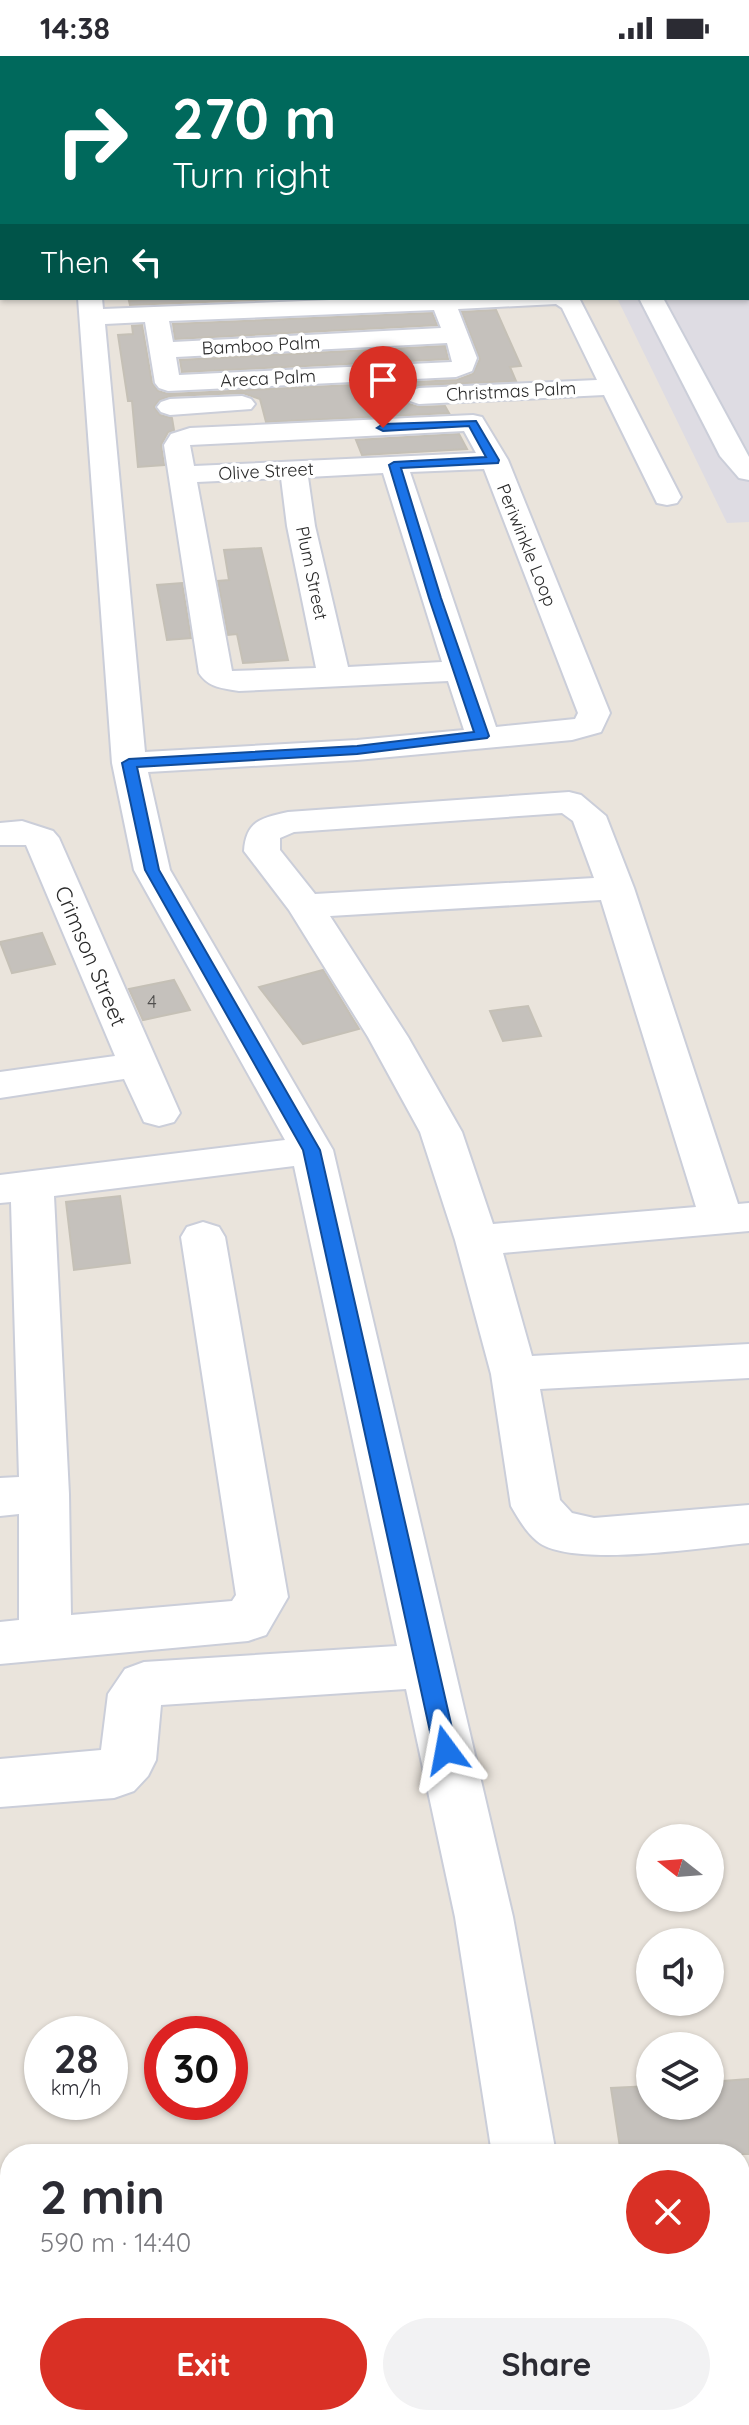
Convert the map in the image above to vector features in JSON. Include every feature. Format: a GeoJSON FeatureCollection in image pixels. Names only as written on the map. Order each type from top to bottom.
{"type":"FeatureCollection","features":[{"type":"Feature","properties":{"kind":"street"},"geometry":{"type":"LineString","coordinates":[[498,300],[289,303],[156,314],[90,307],[102,414],[129,763],[152,870],[312,1150],[484,1917],[522,2144]]}},
{"type":"Feature","properties":{"kind":"street"},"geometry":{"type":"LineString","coordinates":[[566,300],[572,304],[667,497]]}},
{"type":"Feature","properties":{"kind":"street"},"geometry":{"type":"LineString","coordinates":[[652,300],[733,456],[749,472]]}},
{"type":"Feature","properties":{"kind":"street"},"geometry":{"type":"LineString","coordinates":[[443,302],[456,335]]}},
{"type":"Feature","properties":{"kind":"street"},"geometry":{"type":"LineString","coordinates":[[156,314],[169,395]]}},
{"type":"Feature","properties":{"kind":"street","name":"Bamboo Palm"},"geometry":{"type":"LineString","coordinates":[[162,350],[456,335]]}},
{"type":"Feature","properties":{"kind":"street","name":"Areca Palm"},"geometry":{"type":"LineString","coordinates":[[169,395],[456,369],[463,366],[465,358],[456,335]]}},
{"type":"Feature","properties":{"kind":"street","name":"Christmas Palm"},"geometry":{"type":"LineString","coordinates":[[169,395],[612,387]]}},
{"type":"Feature","properties":{"kind":"street","name":"Periwinkle Loop"},"geometry":{"type":"LineString","coordinates":[[334,676],[223,679],[215,673],[177,445],[190,436],[465,422],[476,426],[494,460],[594,713],[589,725],[572,730],[482,736]]}},
{"type":"Feature","properties":{"kind":"street","name":"Olive Street"},"geometry":{"type":"LineString","coordinates":[[182,475],[494,460]]}},
{"type":"Feature","properties":{"kind":"street"},"geometry":{"type":"LineString","coordinates":[[394,465],[482,736],[363,782],[263,833],[262,851],[305,906],[388,1037],[441,1132],[477,1240],[514,1374],[536,1506],[556,1529],[594,1537],[749,1524]]}},
{"type":"Feature","properties":{"kind":"street","name":"Plum Street"},"geometry":{"type":"LineString","coordinates":[[293,470],[301,526],[334,676]]}},
{"type":"Feature","properties":{"kind":"street"},"geometry":{"type":"LineString","coordinates":[[334,676],[459,671]]}},
{"type":"Feature","properties":{"kind":"street"},"geometry":{"type":"LineString","coordinates":[[129,763],[569,802],[589,816],[735,1218],[477,1240]]}},
{"type":"Feature","properties":{"kind":"street","name":"Crimson Street"},"geometry":{"type":"LineString","coordinates":[[0,834],[22,832],[41,838],[159,1113]]}},
{"type":"Feature","properties":{"kind":"street"},"geometry":{"type":"LineString","coordinates":[[305,906],[616,888]]}},
{"type":"Feature","properties":{"kind":"street"},"geometry":{"type":"LineString","coordinates":[[0,1085],[137,1065]]}},
{"type":"Feature","properties":{"kind":"street"},"geometry":{"type":"LineString","coordinates":[[203,1237],[262,1597],[248,1620],[22,1641],[16,1188],[312,1150]]}},
{"type":"Feature","properties":{"kind":"street"},"geometry":{"type":"LineString","coordinates":[[514,1374],[749,1361]]}},
{"type":"Feature","properties":{"kind":"street"},"geometry":{"type":"LineString","coordinates":[[0,1783],[114,1774],[128,1760],[135,1694],[144,1684],[427,1666]]}},
{"type":"Feature","properties":{"kind":"shaded area"},"geometry":{"type":"Polygon","coordinates":[[[618,300],[749,300],[749,522],[727,523],[618,300]]]}},
{"type":"Feature","properties":{"kind":"building"},"geometry":{"type":"Polygon","coordinates":[[[140,300],[254,300],[130,305],[129,301],[140,300]]]}},
{"type":"Feature","properties":{"kind":"building"},"geometry":{"type":"Polygon","coordinates":[[[496,310],[521,366],[510,367],[516,381],[419,385],[404,394],[409,404],[419,407],[445,406],[449,413],[266,422],[260,399],[243,393],[170,396],[159,400],[154,407],[160,415],[172,418],[174,430],[168,432],[161,445],[164,465],[138,467],[132,401],[128,401],[118,335],[133,334],[132,326],[142,325],[152,383],[158,391],[168,394],[457,380],[473,374],[480,359],[462,312],[496,310]]]}},
{"type":"Feature","properties":{"kind":"building"},"geometry":{"type":"Polygon","coordinates":[[[432,313],[437,325],[175,339],[173,324],[432,313]]]}},
{"type":"Feature","properties":{"kind":"building"},"geometry":{"type":"Polygon","coordinates":[[[445,346],[448,359],[182,372],[180,360],[445,346]]]}},
{"type":"Feature","properties":{"kind":"building"},"geometry":{"type":"Polygon","coordinates":[[[459,434],[467,449],[362,455],[356,440],[459,434]]]}},
{"type":"Feature","properties":{"kind":"building"},"geometry":{"type":"Polygon","coordinates":[[[261,548],[288,660],[243,663],[237,634],[228,635],[218,581],[229,580],[224,550],[261,548]]]}},
{"type":"Feature","properties":{"kind":"building"},"geometry":{"type":"Polygon","coordinates":[[[182,583],[191,638],[167,640],[157,585],[182,583]]]}},
{"type":"Feature","properties":{"kind":"building"},"geometry":{"type":"Polygon","coordinates":[[[42,933],[55,964],[12,973],[0,942],[42,933]]]}},
{"type":"Feature","properties":{"kind":"building"},"geometry":{"type":"Polygon","coordinates":[[[323,970],[359,1029],[303,1044],[259,987],[323,970]]]}},
{"type":"Feature","properties":{"kind":"building"},"geometry":{"type":"Polygon","coordinates":[[[174,980],[190,1010],[143,1020],[129,989],[174,980]]]}},
{"type":"Feature","properties":{"kind":"building"},"geometry":{"type":"Polygon","coordinates":[[[528,1006],[541,1036],[503,1041],[490,1011],[528,1006]]]}},
{"type":"Feature","properties":{"kind":"building"},"geometry":{"type":"Polygon","coordinates":[[[120,1196],[130,1263],[74,1270],[66,1202],[120,1196]]]}},
{"type":"Feature","properties":{"kind":"building"},"geometry":{"type":"Polygon","coordinates":[[[749,2079],[749,2144],[619,2144],[611,2088],[636,2087],[636,2120],[724,2120],[724,2081],[749,2079]]]}},
{"type":"Feature","properties":{"kind":"route"},"geometry":{"type":"LineString","coordinates":[[383,428],[473,423],[494,460],[394,465],[482,736],[357,750],[129,763],[152,870],[312,1150],[446,1750]]}}]}
